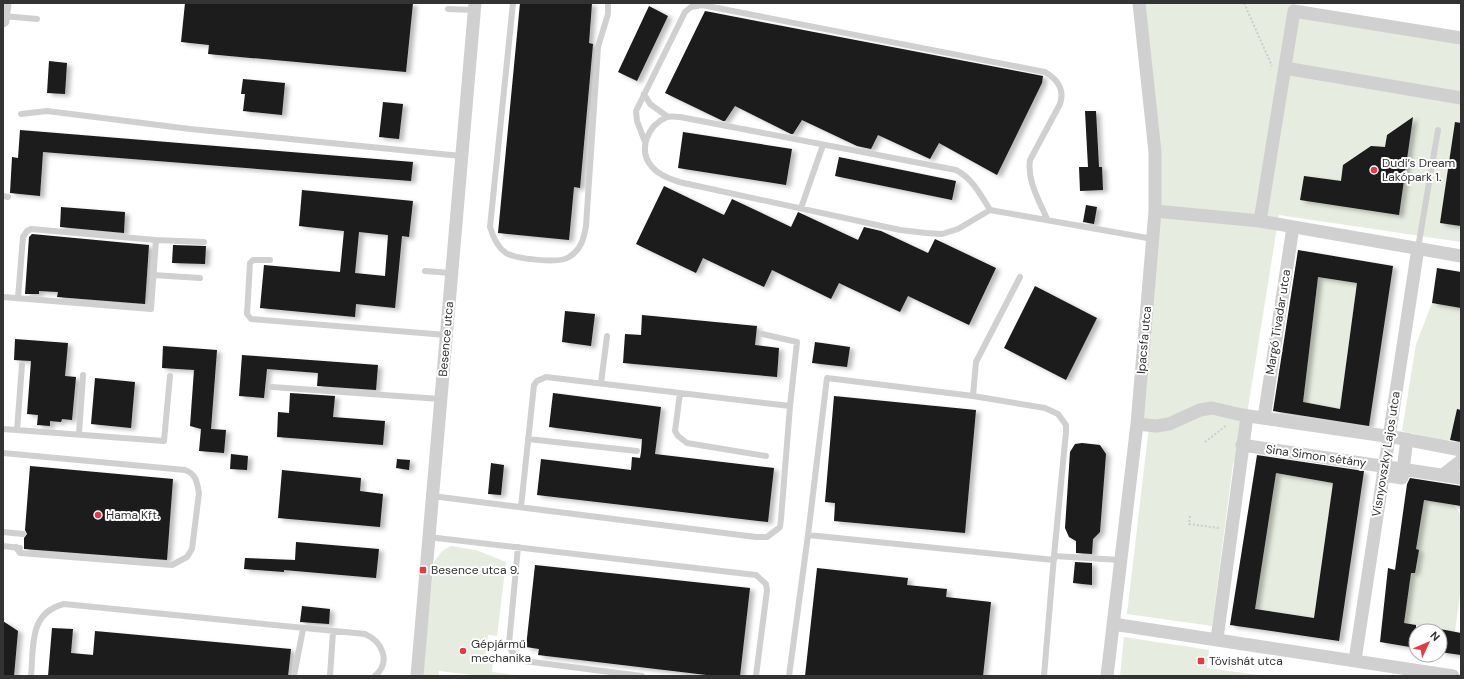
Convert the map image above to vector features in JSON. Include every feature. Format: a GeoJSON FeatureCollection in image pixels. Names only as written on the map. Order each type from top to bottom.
{"type":"FeatureCollection","features":[{"type":"Feature","properties":{"kind":"street","name":"Ipacsfa utca"},"geometry":{"type":"LineString","coordinates":[[1107,676],[1137,424],[1155,210],[1155,152],[1141,4]]}},
{"type":"Feature","properties":{"kind":"street","name":"Besence utca"},"geometry":{"type":"LineString","coordinates":[[417,676],[474,6]]}},
{"type":"Feature","properties":{"kind":"street"},"geometry":{"type":"LineString","coordinates":[[3,21],[4,7]]}},
{"type":"Feature","properties":{"kind":"street"},"geometry":{"type":"LineString","coordinates":[[1260,221],[1295,7],[1461,38]]}},
{"type":"Feature","properties":{"kind":"street"},"geometry":{"type":"LineString","coordinates":[[1285,68],[1461,98]]}},
{"type":"Feature","properties":{"kind":"street"},"geometry":{"type":"LineString","coordinates":[[1155,210],[1260,221],[1461,256]]}},
{"type":"Feature","properties":{"kind":"street","name":"Margó Tivadar utca"},"geometry":{"type":"LineString","coordinates":[[1264,418],[1293,227]]}},
{"type":"Feature","properties":{"kind":"street","name":"Visnyovszky Lajos utca"},"geometry":{"type":"LineString","coordinates":[[1355,660],[1383,470],[1382,435],[1418,248]]}},
{"type":"Feature","properties":{"kind":"street"},"geometry":{"type":"LineString","coordinates":[[1137,424],[1156,426],[1169,424],[1200,410],[1212,408],[1244,415],[1407,439],[1461,450]]}},
{"type":"Feature","properties":{"kind":"street"},"geometry":{"type":"LineString","coordinates":[[1217,639],[1242,445],[1244,415]]}},
{"type":"Feature","properties":{"kind":"street"},"geometry":{"type":"LineString","coordinates":[[1403,469],[1407,439]]}},
{"type":"Feature","properties":{"kind":"street","name":"Sina Simon sétány"},"geometry":{"type":"LineString","coordinates":[[1242,445],[1364,463],[1383,470],[1403,469],[1461,478]]}},
{"type":"Feature","properties":{"kind":"street"},"geometry":{"type":"LineString","coordinates":[[1443,475],[1461,461]]}},
{"type":"Feature","properties":{"kind":"street"},"geometry":{"type":"LineString","coordinates":[[1112,624],[1453,676]]}},
{"type":"Feature","properties":{"kind":"lane"},"geometry":{"type":"LineString","coordinates":[[513,3],[490,227],[498,246],[513,256],[560,261],[568,258],[580,247],[586,226],[598,47],[608,14],[608,3]]}},
{"type":"Feature","properties":{"kind":"lane"},"geometry":{"type":"LineString","coordinates":[[1047,219],[1030,180],[1028,170],[1030,160],[1060,104],[1062,97],[1058,83],[1054,77],[1045,72],[702,5],[691,7],[685,12],[636,111],[637,121],[645,142],[645,149],[650,166],[659,173],[679,182],[900,230],[942,234],[958,229],[990,210],[1152,239]]}},
{"type":"Feature","properties":{"kind":"lane"},"geometry":{"type":"LineString","coordinates":[[448,9],[474,6]]}},
{"type":"Feature","properties":{"kind":"lane"},"geometry":{"type":"LineString","coordinates":[[4,7],[37,19]]}},
{"type":"Feature","properties":{"kind":"lane"},"geometry":{"type":"LineString","coordinates":[[644,94],[650,104],[668,117],[680,117],[956,170],[963,174],[974,186],[990,210]]}},
{"type":"Feature","properties":{"kind":"lane"},"geometry":{"type":"LineString","coordinates":[[21,114],[47,111],[190,129],[461,156]]}},
{"type":"Feature","properties":{"kind":"lane"},"geometry":{"type":"LineString","coordinates":[[645,142],[649,133],[668,117]]}},
{"type":"Feature","properties":{"kind":"lane"},"geometry":{"type":"LineString","coordinates":[[1418,248],[1438,130]]}},
{"type":"Feature","properties":{"kind":"lane"},"geometry":{"type":"LineString","coordinates":[[801,208],[823,145]]}},
{"type":"Feature","properties":{"kind":"lane"},"geometry":{"type":"LineString","coordinates":[[18,298],[23,237],[27,231],[31,229],[156,240],[204,242]]}},
{"type":"Feature","properties":{"kind":"lane"},"geometry":{"type":"LineString","coordinates":[[3,297],[150,309],[156,240]]}},
{"type":"Feature","properties":{"kind":"lane"},"geometry":{"type":"LineString","coordinates":[[270,260],[253,260],[250,263],[247,314],[251,319],[446,335]]}},
{"type":"Feature","properties":{"kind":"lane"},"geometry":{"type":"LineString","coordinates":[[426,271],[451,273]]}},
{"type":"Feature","properties":{"kind":"lane"},"geometry":{"type":"LineString","coordinates":[[153,275],[200,278]]}},
{"type":"Feature","properties":{"kind":"lane"},"geometry":{"type":"LineString","coordinates":[[973,396],[976,362],[1020,277]]}},
{"type":"Feature","properties":{"kind":"lane"},"geometry":{"type":"LineString","coordinates":[[432,496],[558,513],[767,537],[780,527],[782,519],[790,406],[797,342],[762,334]]}},
{"type":"Feature","properties":{"kind":"lane"},"geometry":{"type":"LineString","coordinates":[[601,384],[607,336]]}},
{"type":"Feature","properties":{"kind":"lane"},"geometry":{"type":"LineString","coordinates":[[17,430],[22,365]]}},
{"type":"Feature","properties":{"kind":"lane"},"geometry":{"type":"LineString","coordinates":[[79,434],[83,375]]}},
{"type":"Feature","properties":{"kind":"lane"},"geometry":{"type":"LineString","coordinates":[[3,429],[164,441],[170,376]]}},
{"type":"Feature","properties":{"kind":"lane"},"geometry":{"type":"LineString","coordinates":[[521,507],[534,385],[537,381],[546,377],[790,406]]}},
{"type":"Feature","properties":{"kind":"lane"},"geometry":{"type":"LineString","coordinates":[[789,676],[827,378],[973,396],[1045,408],[1058,414],[1066,425],[1044,676]]}},
{"type":"Feature","properties":{"kind":"lane"},"geometry":{"type":"LineString","coordinates":[[272,387],[440,399]]}},
{"type":"Feature","properties":{"kind":"lane"},"geometry":{"type":"LineString","coordinates":[[680,392],[676,431],[678,436],[687,443],[766,456]]}},
{"type":"Feature","properties":{"kind":"lane"},"geometry":{"type":"LineString","coordinates":[[528,439],[637,451]]}},
{"type":"Feature","properties":{"kind":"lane"},"geometry":{"type":"LineString","coordinates":[[3,453],[185,470],[194,475],[199,493],[192,549],[187,557],[172,565],[20,553],[19,548],[3,546]]}},
{"type":"Feature","properties":{"kind":"lane"},"geometry":{"type":"LineString","coordinates":[[3,532],[23,534]]}},
{"type":"Feature","properties":{"kind":"lane"},"geometry":{"type":"LineString","coordinates":[[808,535],[1054,558],[1120,560]]}},
{"type":"Feature","properties":{"kind":"lane"},"geometry":{"type":"LineString","coordinates":[[428,537],[756,575],[766,584],[767,590],[756,676]]}},
{"type":"Feature","properties":{"kind":"lane"},"geometry":{"type":"LineString","coordinates":[[518,547],[509,644],[510,650],[516,657],[524,661],[642,676]]}},
{"type":"Feature","properties":{"kind":"lane"},"geometry":{"type":"LineString","coordinates":[[31,676],[35,631],[38,623],[48,610],[64,604],[365,634],[376,639],[382,650],[383,658],[380,671],[376,676]]}},
{"type":"Feature","properties":{"kind":"lane"},"geometry":{"type":"LineString","coordinates":[[294,676],[303,629]]}},
{"type":"Feature","properties":{"kind":"lane"},"geometry":{"type":"LineString","coordinates":[[330,676],[333,632]]}},
{"type":"Feature","properties":{"kind":"path"},"geometry":{"type":"LineString","coordinates":[[1244,3],[1272,67],[1283,83]]}},
{"type":"Feature","properties":{"kind":"path"},"geometry":{"type":"LineString","coordinates":[[1205,442],[1244,415]]}},
{"type":"Feature","properties":{"kind":"path"},"geometry":{"type":"LineString","coordinates":[[1190,516],[1189,524],[1231,530]]}},
{"type":"Feature","properties":{"kind":"shaded area"},"geometry":{"type":"Polygon","coordinates":[[[1145,3],[1295,3],[1294,11],[1461,38],[1461,242],[1279,215],[1242,445],[1233,464],[1212,626],[1127,614],[1149,426],[1137,424],[1153,239],[1145,3]]]}},
{"type":"Feature","properties":{"kind":"shaded area"},"geometry":{"type":"Polygon","coordinates":[[[1318,277],[1357,283],[1340,409],[1303,402],[1318,277]]]}},
{"type":"Feature","properties":{"kind":"shaded area"},"geometry":{"type":"Polygon","coordinates":[[[1432,303],[1461,308],[1461,417],[1454,423],[1449,442],[1402,431],[1416,344],[1432,303]]]}},
{"type":"Feature","properties":{"kind":"shaded area"},"geometry":{"type":"Polygon","coordinates":[[[1276,473],[1333,483],[1314,618],[1255,609],[1276,473]]]}},
{"type":"Feature","properties":{"kind":"shaded area"},"geometry":{"type":"Polygon","coordinates":[[[1424,500],[1454,505],[1461,515],[1461,587],[1455,632],[1448,631],[1448,623],[1404,623],[1411,573],[1415,573],[1419,550],[1416,549],[1424,500]]]}},
{"type":"Feature","properties":{"kind":"shaded area"},"geometry":{"type":"Polygon","coordinates":[[[451,546],[476,550],[506,562],[497,636],[488,635],[485,659],[493,660],[492,672],[526,676],[480,676],[439,671],[439,676],[422,676],[434,562],[442,551],[451,546]]]}},
{"type":"Feature","properties":{"kind":"shaded area"},"geometry":{"type":"Polygon","coordinates":[[[1124,637],[1209,650],[1207,668],[1267,676],[1120,676],[1124,637]]]}},
{"type":"Feature","properties":{"kind":"building"},"geometry":{"type":"Polygon","coordinates":[[[185,3],[413,3],[406,72],[208,54],[209,45],[181,42],[185,3]]]}},
{"type":"Feature","properties":{"kind":"building"},"geometry":{"type":"Polygon","coordinates":[[[520,3],[592,3],[589,43],[593,44],[580,188],[574,187],[569,240],[498,233],[520,3]]]}},
{"type":"Feature","properties":{"kind":"building"},"geometry":{"type":"Polygon","coordinates":[[[649,6],[668,16],[637,81],[618,72],[649,6]]]}},
{"type":"Feature","properties":{"kind":"building"},"geometry":{"type":"Polygon","coordinates":[[[705,11],[1043,76],[1042,83],[997,175],[939,143],[930,159],[878,135],[871,149],[857,146],[802,120],[793,134],[791,134],[735,106],[725,121],[723,121],[665,93],[705,11]]]}},
{"type":"Feature","properties":{"kind":"building"},"geometry":{"type":"Polygon","coordinates":[[[49,61],[67,63],[65,94],[47,93],[49,61]]]}},
{"type":"Feature","properties":{"kind":"building"},"geometry":{"type":"Polygon","coordinates":[[[243,79],[285,83],[282,115],[243,111],[245,94],[241,94],[243,79]]]}},
{"type":"Feature","properties":{"kind":"building"},"geometry":{"type":"Polygon","coordinates":[[[383,102],[403,104],[399,139],[379,137],[383,102]]]}},
{"type":"Feature","properties":{"kind":"building"},"geometry":{"type":"Polygon","coordinates":[[[1085,111],[1096,111],[1099,167],[1102,167],[1103,190],[1080,191],[1079,167],[1088,167],[1085,111]]]}},
{"type":"Feature","properties":{"kind":"building","name":"Dudi’s Dream Lakópark 1."},"geometry":{"type":"Polygon","coordinates":[[[1413,117],[1399,215],[1300,200],[1304,176],[1341,181],[1343,165],[1371,146],[1385,147],[1387,135],[1413,117]]]}},
{"type":"Feature","properties":{"kind":"building"},"geometry":{"type":"Polygon","coordinates":[[[1455,122],[1461,123],[1461,226],[1440,223],[1455,122]]]}},
{"type":"Feature","properties":{"kind":"building"},"geometry":{"type":"Polygon","coordinates":[[[20,130],[413,162],[411,181],[43,152],[40,196],[10,193],[12,157],[18,158],[20,130]]]}},
{"type":"Feature","properties":{"kind":"building"},"geometry":{"type":"Polygon","coordinates":[[[683,132],[792,149],[786,185],[678,168],[683,132]]]}},
{"type":"Feature","properties":{"kind":"building"},"geometry":{"type":"Polygon","coordinates":[[[839,157],[956,181],[952,200],[835,176],[839,157]]]}},
{"type":"Feature","properties":{"kind":"building"},"geometry":{"type":"Polygon","coordinates":[[[664,186],[724,215],[732,199],[791,227],[798,212],[858,240],[864,227],[881,231],[928,253],[935,239],[996,268],[969,325],[908,296],[900,312],[839,283],[831,299],[772,270],[764,287],[703,258],[696,273],[636,244],[664,186]]]}},
{"type":"Feature","properties":{"kind":"building"},"geometry":{"type":"Polygon","coordinates":[[[302,190],[413,201],[409,237],[402,236],[395,308],[356,304],[355,317],[260,308],[264,265],[340,272],[344,231],[299,226],[302,190]],[[359,232],[355,273],[385,276],[388,235],[359,232]]]}},
{"type":"Feature","properties":{"kind":"building"},"geometry":{"type":"Polygon","coordinates":[[[1086,205],[1097,207],[1094,224],[1083,222],[1086,205]]]}},
{"type":"Feature","properties":{"kind":"building"},"geometry":{"type":"Polygon","coordinates":[[[61,207],[125,212],[124,233],[60,227],[61,207]]]}},
{"type":"Feature","properties":{"kind":"building"},"geometry":{"type":"Polygon","coordinates":[[[32,234],[149,245],[145,304],[57,297],[58,292],[39,291],[39,294],[25,294],[29,237],[32,234]]]}},
{"type":"Feature","properties":{"kind":"building"},"geometry":{"type":"Polygon","coordinates":[[[173,245],[206,246],[205,264],[172,263],[173,245]]]}},
{"type":"Feature","properties":{"kind":"building"},"geometry":{"type":"Polygon","coordinates":[[[1298,250],[1393,266],[1369,426],[1273,411],[1298,250]],[[1318,277],[1303,402],[1340,409],[1357,283],[1318,277]]]}},
{"type":"Feature","properties":{"kind":"building"},"geometry":{"type":"Polygon","coordinates":[[[1437,268],[1461,272],[1461,308],[1432,303],[1437,268]]]}},
{"type":"Feature","properties":{"kind":"building"},"geometry":{"type":"Polygon","coordinates":[[[1035,286],[1097,318],[1066,380],[1004,348],[1035,286]]]}},
{"type":"Feature","properties":{"kind":"building"},"geometry":{"type":"Polygon","coordinates":[[[565,311],[595,314],[591,346],[562,342],[565,311]]]}},
{"type":"Feature","properties":{"kind":"building"},"geometry":{"type":"Polygon","coordinates":[[[642,315],[757,326],[755,345],[779,348],[777,377],[623,363],[625,334],[641,335],[642,315]]]}},
{"type":"Feature","properties":{"kind":"building"},"geometry":{"type":"Polygon","coordinates":[[[15,339],[68,343],[65,376],[76,377],[72,420],[62,419],[61,422],[50,421],[50,426],[37,425],[38,415],[27,414],[31,361],[14,360],[15,339]]]}},
{"type":"Feature","properties":{"kind":"building"},"geometry":{"type":"Polygon","coordinates":[[[815,342],[850,347],[847,367],[812,363],[815,342]]]}},
{"type":"Feature","properties":{"kind":"building"},"geometry":{"type":"Polygon","coordinates":[[[163,346],[217,350],[211,429],[226,430],[224,453],[199,451],[201,429],[190,426],[194,370],[162,368],[163,346]]]}},
{"type":"Feature","properties":{"kind":"building"},"geometry":{"type":"Polygon","coordinates":[[[242,355],[378,365],[376,390],[317,386],[318,373],[267,369],[264,398],[239,396],[242,355]]]}},
{"type":"Feature","properties":{"kind":"building"},"geometry":{"type":"Polygon","coordinates":[[[95,378],[135,382],[131,428],[91,424],[95,378]]]}},
{"type":"Feature","properties":{"kind":"building"},"geometry":{"type":"Polygon","coordinates":[[[290,393],[335,396],[333,417],[385,421],[383,445],[277,437],[278,412],[289,413],[290,393]]]}},
{"type":"Feature","properties":{"kind":"building"},"geometry":{"type":"Polygon","coordinates":[[[553,393],[661,407],[655,454],[774,468],[768,522],[537,495],[541,459],[631,470],[632,457],[640,458],[641,452],[642,439],[549,427],[553,393]]]}},
{"type":"Feature","properties":{"kind":"building"},"geometry":{"type":"Polygon","coordinates":[[[834,396],[976,410],[965,533],[834,521],[835,503],[825,502],[834,396]]]}},
{"type":"Feature","properties":{"kind":"building"},"geometry":{"type":"Polygon","coordinates":[[[1457,409],[1461,410],[1461,442],[1450,440],[1457,409]]]}},
{"type":"Feature","properties":{"kind":"building"},"geometry":{"type":"Polygon","coordinates":[[[1082,443],[1100,445],[1106,454],[1100,532],[1093,539],[1092,554],[1076,553],[1076,541],[1069,537],[1065,528],[1070,452],[1075,444],[1082,443]]]}},
{"type":"Feature","properties":{"kind":"building"},"geometry":{"type":"Polygon","coordinates":[[[231,454],[248,456],[247,470],[230,469],[231,454]]]}},
{"type":"Feature","properties":{"kind":"building"},"geometry":{"type":"Polygon","coordinates":[[[1257,455],[1364,471],[1339,641],[1230,625],[1257,455]],[[1276,473],[1255,609],[1314,618],[1333,483],[1276,473]]]}},
{"type":"Feature","properties":{"kind":"building"},"geometry":{"type":"Polygon","coordinates":[[[397,459],[410,460],[409,470],[396,468],[397,459]]]}},
{"type":"Feature","properties":{"kind":"building"},"geometry":{"type":"Polygon","coordinates":[[[491,463],[504,465],[501,495],[488,494],[491,463]]]}},
{"type":"Feature","properties":{"kind":"building","name":"Hama Kft."},"geometry":{"type":"Polygon","coordinates":[[[30,466],[173,479],[167,560],[24,549],[24,538],[27,534],[25,530],[30,466]]]}},
{"type":"Feature","properties":{"kind":"building"},"geometry":{"type":"Polygon","coordinates":[[[282,470],[361,478],[360,491],[383,494],[380,527],[278,518],[282,470]]]}},
{"type":"Feature","properties":{"kind":"building"},"geometry":{"type":"Polygon","coordinates":[[[1410,478],[1461,486],[1461,506],[1424,500],[1416,549],[1419,550],[1415,573],[1411,573],[1404,623],[1408,624],[1408,647],[1380,642],[1388,568],[1395,570],[1407,484],[1410,478]]]}},
{"type":"Feature","properties":{"kind":"building"},"geometry":{"type":"Polygon","coordinates":[[[296,542],[379,549],[376,578],[284,570],[284,572],[244,569],[245,558],[295,560],[296,542]]]}},
{"type":"Feature","properties":{"kind":"building"},"geometry":{"type":"Polygon","coordinates":[[[1075,562],[1092,563],[1092,585],[1073,583],[1075,562]]]}},
{"type":"Feature","properties":{"kind":"building"},"geometry":{"type":"Polygon","coordinates":[[[535,565],[750,588],[740,676],[715,676],[538,655],[539,649],[526,647],[535,565]]]}},
{"type":"Feature","properties":{"kind":"building"},"geometry":{"type":"Polygon","coordinates":[[[817,568],[908,578],[907,585],[947,589],[946,597],[991,602],[983,676],[805,676],[817,568]]]}},
{"type":"Feature","properties":{"kind":"building"},"geometry":{"type":"Polygon","coordinates":[[[302,606],[330,609],[329,624],[300,622],[302,606]]]}},
{"type":"Feature","properties":{"kind":"building"},"geometry":{"type":"Polygon","coordinates":[[[3,621],[18,631],[14,676],[3,676],[3,621]]]}},
{"type":"Feature","properties":{"kind":"building"},"geometry":{"type":"Polygon","coordinates":[[[52,628],[73,629],[71,653],[93,655],[95,631],[291,649],[288,676],[48,676],[52,628]]]}},
{"type":"Feature","properties":{"kind":"building"},"geometry":{"type":"Polygon","coordinates":[[[1448,631],[1461,633],[1461,655],[1448,653],[1448,631]]]}},
{"type":"Feature","properties":{"kind":"place","name":"Dudi’s Dream Lakópark 1."},"geometry":{"type":"Point","coordinates":[1374,170]}},
{"type":"Feature","properties":{"kind":"place","name":"Hama Kft."},"geometry":{"type":"Point","coordinates":[98,515]}},
{"type":"Feature","properties":{"kind":"place","name":"Besence utca 9."},"geometry":{"type":"Point","coordinates":[423,570]}},
{"type":"Feature","properties":{"kind":"place","name":"Gépjármű mechanika"},"geometry":{"type":"Point","coordinates":[463,651]}},
{"type":"Feature","properties":{"kind":"place","name":"Tövishát utca"},"geometry":{"type":"Point","coordinates":[1201,661]}}]}
